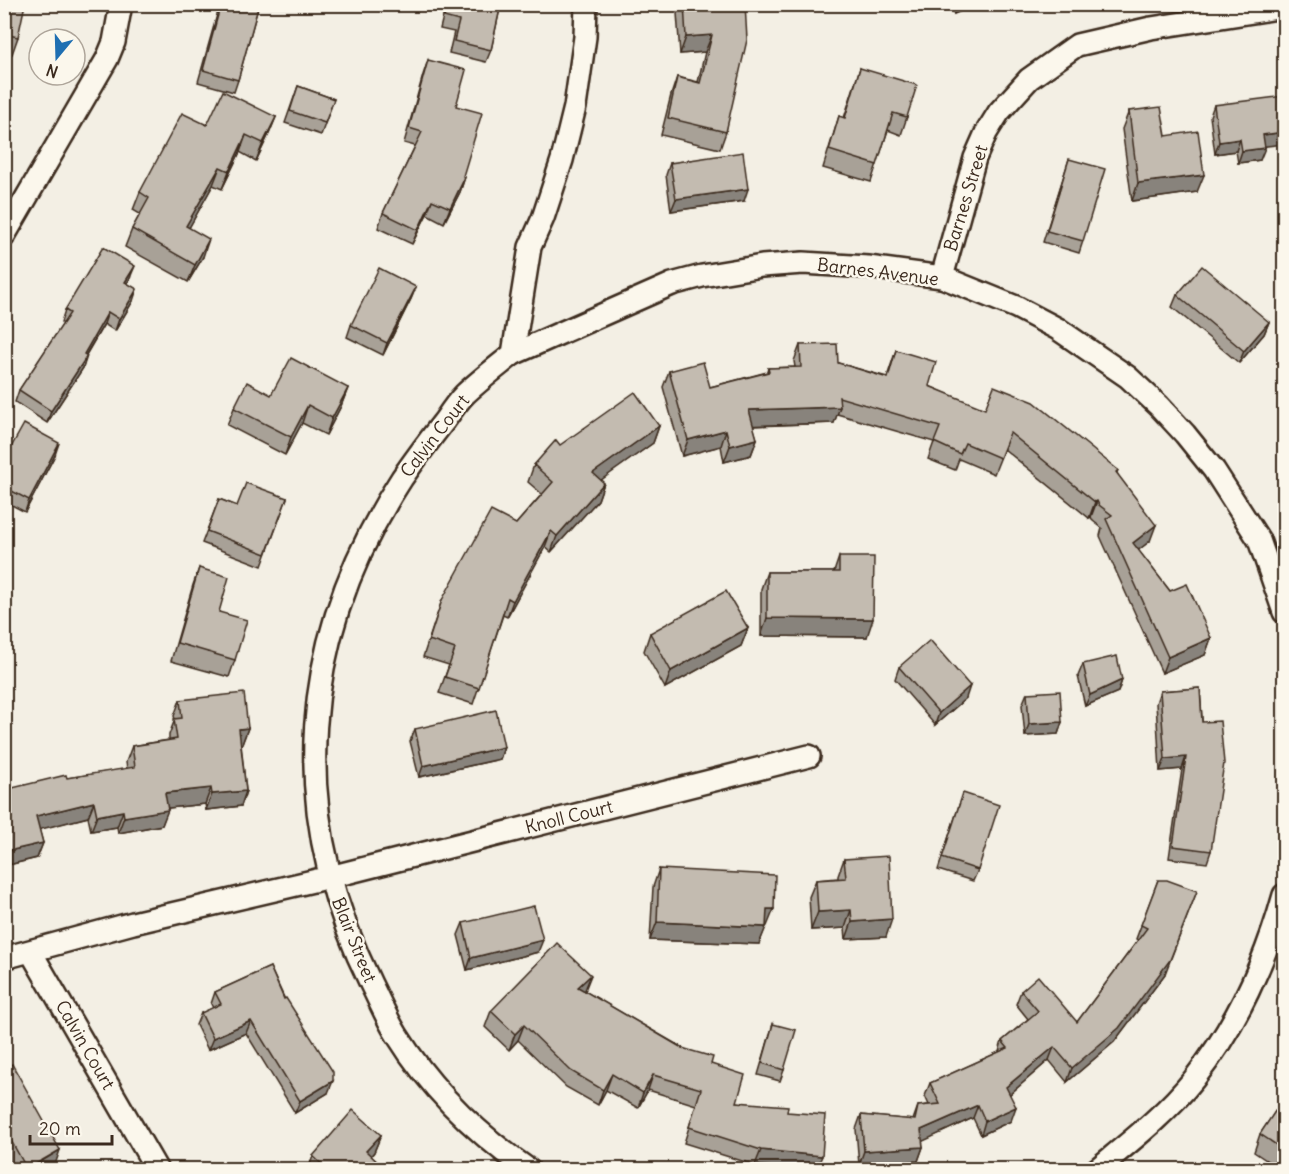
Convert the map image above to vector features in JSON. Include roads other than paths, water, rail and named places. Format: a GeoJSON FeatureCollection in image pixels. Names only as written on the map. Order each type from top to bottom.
{"type":"FeatureCollection","features":[{"type":"Feature","properties":{"kind":"street"},"geometry":{"type":"LineString","coordinates":[[4,236],[107,59],[117,31],[121,4]]}},
{"type":"Feature","properties":{"kind":"street"},"geometry":{"type":"LineString","coordinates":[[513,354],[530,247],[543,218],[562,160],[575,107],[585,37],[586,4]]}},
{"type":"Feature","properties":{"kind":"street","name":"Barnes Street"},"geometry":{"type":"LineString","coordinates":[[942,278],[975,158],[986,133],[999,112],[1029,80],[1077,45],[1151,28],[1284,7]]}},
{"type":"Feature","properties":{"kind":"street","name":"Barnes Avenue"},"geometry":{"type":"LineString","coordinates":[[513,354],[672,284],[702,276],[762,266],[803,263],[868,267],[942,278],[1016,308],[1058,329],[1128,377],[1159,406],[1214,470],[1259,540],[1284,612]]}},
{"type":"Feature","properties":{"kind":"street","name":"Calvin Court"},"geometry":{"type":"LineString","coordinates":[[330,878],[317,811],[314,753],[323,666],[342,596],[357,558],[387,502],[418,455],[464,395],[513,354]]}},
{"type":"Feature","properties":{"kind":"street","name":"Knoll Court"},"geometry":{"type":"LineString","coordinates":[[330,878],[809,756]]}},
{"type":"Feature","properties":{"kind":"street","name":"Blair Street"},"geometry":{"type":"LineString","coordinates":[[4,958],[133,923],[330,878],[356,954],[396,1034],[444,1096],[482,1134],[529,1170]]}},
{"type":"Feature","properties":{"kind":"street"},"geometry":{"type":"LineString","coordinates":[[1096,1170],[1170,1105],[1219,1045],[1267,948],[1284,895]]}},
{"type":"Feature","properties":{"kind":"street","name":"Calvin Court"},"geometry":{"type":"LineString","coordinates":[[31,952],[157,1170]]}}]}
